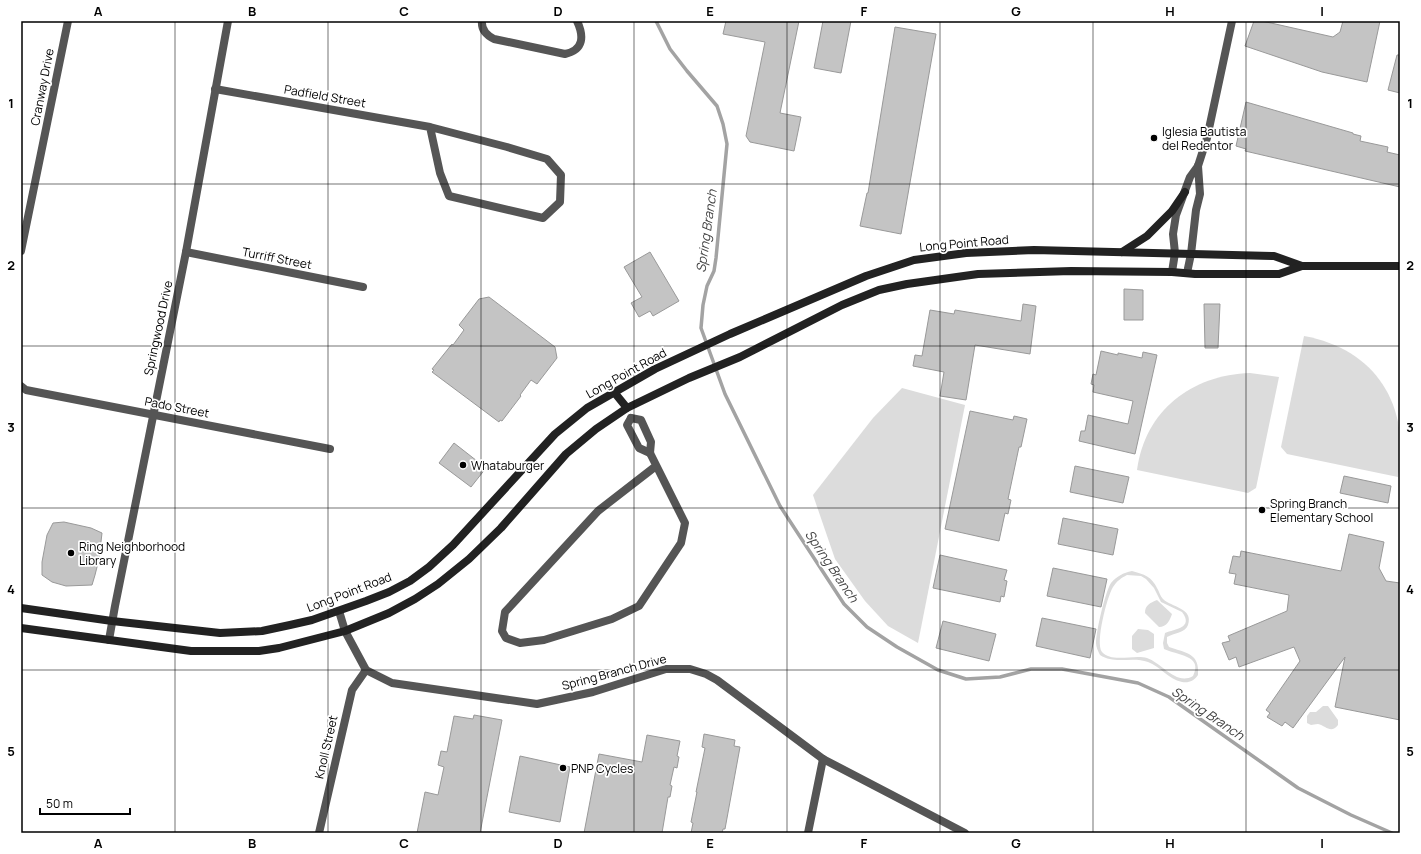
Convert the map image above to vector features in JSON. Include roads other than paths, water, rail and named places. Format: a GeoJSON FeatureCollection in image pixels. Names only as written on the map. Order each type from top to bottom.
{"type":"FeatureCollection","features":[{"type":"Feature","properties":{"kind":"main road"},"geometry":{"type":"LineString","coordinates":[[1122,252],[1147,236],[1172,211],[1185,192]]}},
{"type":"Feature","properties":{"kind":"main road","name":"Long Point Road"},"geometry":{"type":"LineString","coordinates":[[21,608],[112,621],[220,633],[262,631],[312,620],[389,592],[429,567],[453,545],[555,434],[587,408],[654,369],[730,334],[866,276],[914,260],[966,253],[1034,250],[1274,256],[1302,266]]}},
{"type":"Feature","properties":{"kind":"main road","name":"Long Point Road"},"geometry":{"type":"LineString","coordinates":[[21,628],[190,651],[259,651],[279,648],[345,631],[390,613],[438,584],[469,559],[501,528],[566,454],[596,429],[627,408],[689,378],[740,357],[842,305],[879,290],[907,284],[978,274],[1071,271],[1172,272],[1187,274],[1279,274],[1302,266],[1400,266]]}},
{"type":"Feature","properties":{"kind":"main road"},"geometry":{"type":"LineString","coordinates":[[614,392],[627,408]]}},
{"type":"Feature","properties":{"kind":"street","name":"Cranway Drive"},"geometry":{"type":"LineString","coordinates":[[21,251],[68,21]]}},
{"type":"Feature","properties":{"kind":"street","name":"Springwood Drive"},"geometry":{"type":"LineString","coordinates":[[109,640],[186,252],[228,21]]}},
{"type":"Feature","properties":{"kind":"street"},"geometry":{"type":"LineString","coordinates":[[482,21],[482,28],[484,32],[494,40],[565,54],[571,53],[581,43],[582,36],[577,21]]}},
{"type":"Feature","properties":{"kind":"street"},"geometry":{"type":"LineString","coordinates":[[1172,272],[1175,253],[1173,234],[1176,215],[1190,177],[1198,166],[1207,138],[1232,21]]}},
{"type":"Feature","properties":{"kind":"street","name":"Padfield Street"},"geometry":{"type":"LineString","coordinates":[[215,89],[430,127],[508,147],[547,159],[561,175],[560,202],[543,218],[449,196],[440,173],[430,127]]}},
{"type":"Feature","properties":{"kind":"street"},"geometry":{"type":"LineString","coordinates":[[1187,274],[1196,210],[1200,194],[1198,166]]}},
{"type":"Feature","properties":{"kind":"street","name":"Turriff Street"},"geometry":{"type":"LineString","coordinates":[[186,252],[363,287]]}},
{"type":"Feature","properties":{"kind":"street","name":"Pado Street"},"geometry":{"type":"LineString","coordinates":[[21,386],[26,390],[330,449]]}},
{"type":"Feature","properties":{"kind":"street"},"geometry":{"type":"LineString","coordinates":[[627,408],[631,418]]}},
{"type":"Feature","properties":{"kind":"street"},"geometry":{"type":"LineString","coordinates":[[631,418],[641,420],[651,442],[650,453],[685,523],[681,543],[640,606],[612,619],[544,640],[520,643],[506,638],[502,631],[505,612],[598,511],[656,466]]}},
{"type":"Feature","properties":{"kind":"street"},"geometry":{"type":"LineString","coordinates":[[631,418],[627,425],[639,448],[650,453]]}},
{"type":"Feature","properties":{"kind":"street"},"geometry":{"type":"LineString","coordinates":[[339,611],[345,631],[366,670]]}},
{"type":"Feature","properties":{"kind":"street","name":"Spring Branch Drive"},"geometry":{"type":"LineString","coordinates":[[366,670],[392,683],[537,704],[593,692],[666,669],[690,669],[706,674],[717,680],[823,759],[965,833]]}},
{"type":"Feature","properties":{"kind":"street","name":"Knoll Street"},"geometry":{"type":"LineString","coordinates":[[319,833],[352,690],[366,670]]}},
{"type":"Feature","properties":{"kind":"street"},"geometry":{"type":"LineString","coordinates":[[808,833],[823,759]]}},
{"type":"Feature","properties":{"kind":"waterway","name":"Spring Branch"},"geometry":{"type":"LineString","coordinates":[[656,21],[670,49],[717,106],[723,124],[727,144],[716,258],[714,271],[707,286],[703,305],[701,328],[725,394],[780,506],[844,604],[867,627],[897,647],[938,670],[966,679],[1000,677],[1031,669],[1062,669],[1138,683],[1169,697],[1298,788],[1351,815],[1392,833]]}},
{"type":"Feature","properties":{"kind":"place","name":"Iglesia Bautista del Redentor"},"geometry":{"type":"Point","coordinates":[1154,138]}},
{"type":"Feature","properties":{"kind":"place","name":"Whataburger"},"geometry":{"type":"Point","coordinates":[463,465]}},
{"type":"Feature","properties":{"kind":"place","name":"Spring Branch Elementary School"},"geometry":{"type":"Point","coordinates":[1262,510]}},
{"type":"Feature","properties":{"kind":"place","name":"Ring Neighborhood Library"},"geometry":{"type":"Point","coordinates":[71,553]}},
{"type":"Feature","properties":{"kind":"place","name":"PNP Cycles"},"geometry":{"type":"Point","coordinates":[563,768]}}]}
